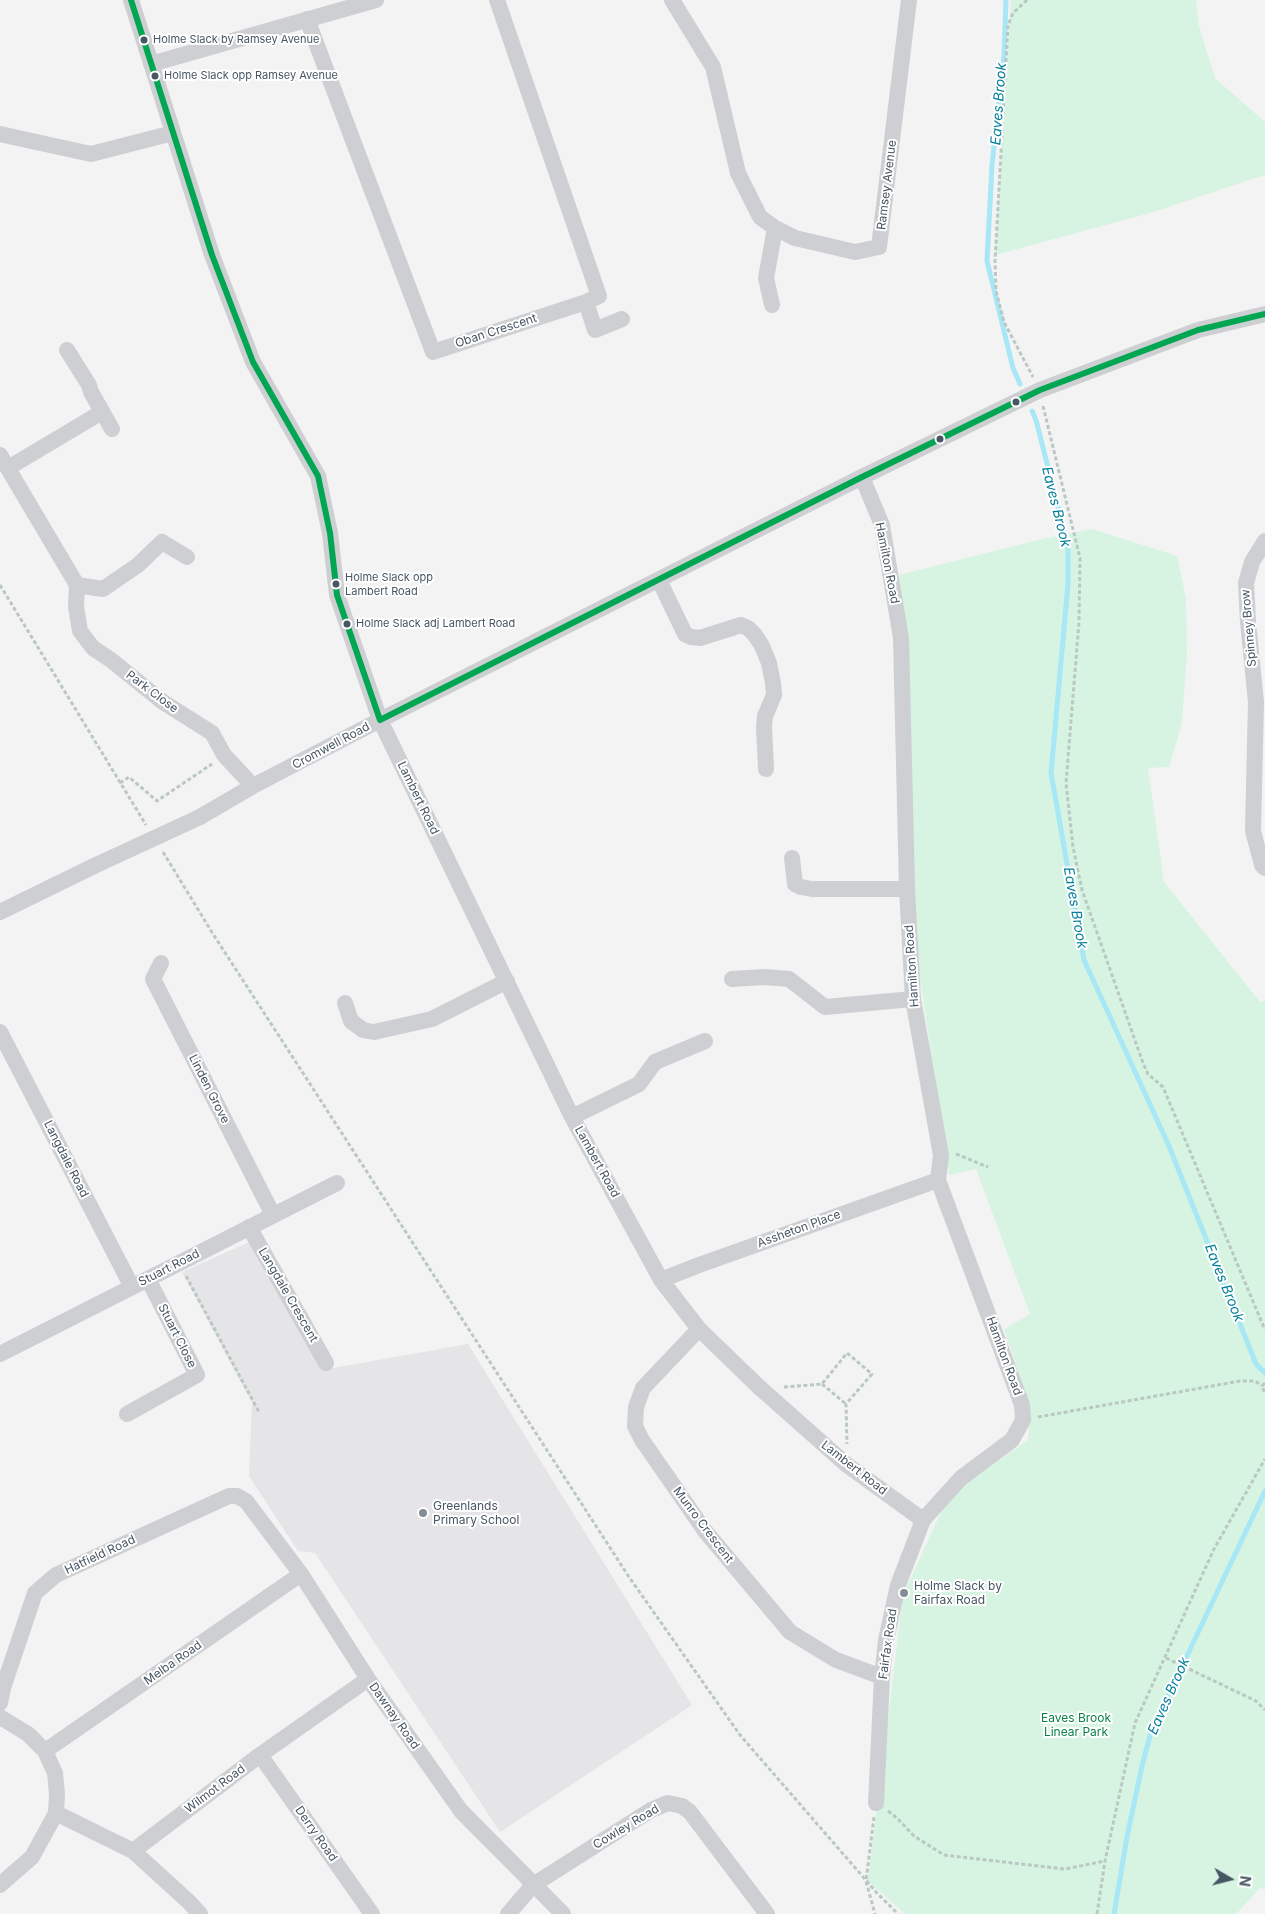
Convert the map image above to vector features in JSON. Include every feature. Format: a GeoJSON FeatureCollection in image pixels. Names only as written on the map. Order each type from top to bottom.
{"type":"FeatureCollection","features":[{"type":"Feature","properties":{"kind":"street","name":"Lambert Road"},"geometry":{"type":"LineString","coordinates":[[131,0],[212,255],[253,362],[318,476],[330,533],[337,595],[380,720],[572,1117],[661,1280],[700,1329],[761,1390],[847,1465],[923,1520]]}},
{"type":"Feature","properties":{"kind":"street"},"geometry":{"type":"LineString","coordinates":[[151,64],[376,0]]}},
{"type":"Feature","properties":{"kind":"street"},"geometry":{"type":"LineString","coordinates":[[497,0],[599,296],[586,302],[595,330],[622,319]]}},
{"type":"Feature","properties":{"kind":"street","name":"Ramsey Avenue"},"geometry":{"type":"LineString","coordinates":[[672,0],[713,67],[738,172],[760,217],[775,228],[795,238],[855,252],[879,247],[909,0]]}},
{"type":"Feature","properties":{"kind":"street","name":"Oban Crescent"},"geometry":{"type":"LineString","coordinates":[[307,19],[433,352],[586,302]]}},
{"type":"Feature","properties":{"kind":"street"},"geometry":{"type":"LineString","coordinates":[[0,134],[91,154],[173,134]]}},
{"type":"Feature","properties":{"kind":"street"},"geometry":{"type":"LineString","coordinates":[[772,305],[766,278],[775,228]]}},
{"type":"Feature","properties":{"kind":"street","name":"Cromwell Road"},"geometry":{"type":"LineString","coordinates":[[0,912],[200,817],[253,786],[380,720],[862,477],[1040,390],[1198,330],[1265,314]]}},
{"type":"Feature","properties":{"kind":"street"},"geometry":{"type":"LineString","coordinates":[[67,350],[89,384],[90,392],[112,430]]}},
{"type":"Feature","properties":{"kind":"street"},"geometry":{"type":"LineString","coordinates":[[102,412],[4,462],[78,585],[103,588],[138,565],[162,542],[187,557]]}},
{"type":"Feature","properties":{"kind":"street","name":"Hamilton Road"},"geometry":{"type":"LineString","coordinates":[[862,477],[882,525],[900,638],[907,889],[913,999],[941,1155],[938,1180],[1022,1405],[1022,1420]]}},
{"type":"Feature","properties":{"kind":"street","name":"Spinney Brow"},"geometry":{"type":"LineString","coordinates":[[1265,541],[1252,562],[1246,583],[1256,702],[1254,831],[1262,865],[1265,868]]}},
{"type":"Feature","properties":{"kind":"street"},"geometry":{"type":"LineString","coordinates":[[659,580],[685,634],[700,638],[741,625],[748,628],[762,646],[769,662],[774,683],[774,695],[765,716],[766,769]]}},
{"type":"Feature","properties":{"kind":"street","name":"Park Close"},"geometry":{"type":"LineString","coordinates":[[78,585],[76,607],[80,631],[93,648],[112,660],[163,702],[212,733],[224,755],[253,786]]}},
{"type":"Feature","properties":{"kind":"street"},"geometry":{"type":"LineString","coordinates":[[792,858],[795,884],[801,888],[812,890],[907,889]]}},
{"type":"Feature","properties":{"kind":"street","name":"Linden Grove"},"geometry":{"type":"LineString","coordinates":[[161,963],[153,979],[273,1215]]}},
{"type":"Feature","properties":{"kind":"street"},"geometry":{"type":"LineString","coordinates":[[732,979],[764,976],[789,979],[825,1007],[913,999]]}},
{"type":"Feature","properties":{"kind":"street"},"geometry":{"type":"LineString","coordinates":[[345,1003],[351,1021],[363,1030],[374,1032],[432,1019],[507,981]]}},
{"type":"Feature","properties":{"kind":"street","name":"Langdale Road"},"geometry":{"type":"LineString","coordinates":[[0,1032],[132,1287]]}},
{"type":"Feature","properties":{"kind":"street"},"geometry":{"type":"LineString","coordinates":[[572,1117],[639,1084],[655,1062],[705,1041]]}},
{"type":"Feature","properties":{"kind":"street","name":"Assheton Place"},"geometry":{"type":"LineString","coordinates":[[661,1280],[938,1180]]}},
{"type":"Feature","properties":{"kind":"street","name":"Stuart Road"},"geometry":{"type":"LineString","coordinates":[[0,1354],[337,1183]]}},
{"type":"Feature","properties":{"kind":"street","name":"Langdale Crescent"},"geometry":{"type":"LineString","coordinates":[[249,1227],[326,1364]]}},
{"type":"Feature","properties":{"kind":"street","name":"Stuart Close"},"geometry":{"type":"LineString","coordinates":[[127,1414],[197,1374],[148,1279]]}},
{"type":"Feature","properties":{"kind":"street","name":"Munro Crescent"},"geometry":{"type":"LineString","coordinates":[[700,1329],[643,1388],[636,1407],[635,1426],[638,1433],[705,1531],[790,1632],[836,1660],[882,1677]]}},
{"type":"Feature","properties":{"kind":"street","name":"Fairfax Road"},"geometry":{"type":"LineString","coordinates":[[876,1803],[882,1677],[886,1640],[898,1585],[923,1520],[962,1478],[1012,1440],[1022,1420]]}},
{"type":"Feature","properties":{"kind":"street","name":"Hatfield Road"},"geometry":{"type":"LineString","coordinates":[[0,1703],[3,1688],[35,1593],[56,1575],[229,1496],[237,1496],[246,1501]]}},
{"type":"Feature","properties":{"kind":"street","name":"Dawnay Road"},"geometry":{"type":"LineString","coordinates":[[246,1501],[301,1574],[368,1679],[461,1811],[563,1914]]}},
{"type":"Feature","properties":{"kind":"street","name":"Melba Road"},"geometry":{"type":"LineString","coordinates":[[45,1751],[301,1574]]}},
{"type":"Feature","properties":{"kind":"street","name":"Wilmot Road"},"geometry":{"type":"LineString","coordinates":[[133,1851],[260,1755],[368,1679]]}},
{"type":"Feature","properties":{"kind":"street"},"geometry":{"type":"LineString","coordinates":[[0,1717],[28,1734],[45,1751],[56,1773],[58,1794],[56,1813],[32,1857],[0,1885]]}},
{"type":"Feature","properties":{"kind":"street","name":"Derry Road"},"geometry":{"type":"LineString","coordinates":[[260,1755],[372,1914]]}},
{"type":"Feature","properties":{"kind":"street","name":"Cowley Road"},"geometry":{"type":"LineString","coordinates":[[533,1885],[651,1810],[668,1803],[682,1806],[690,1812],[767,1914]]}},
{"type":"Feature","properties":{"kind":"street"},"geometry":{"type":"LineString","coordinates":[[56,1813],[133,1851],[200,1914]]}},
{"type":"Feature","properties":{"kind":"street"},"geometry":{"type":"LineString","coordinates":[[508,1914],[533,1885]]}},
{"type":"Feature","properties":{"kind":"path"},"geometry":{"type":"LineString","coordinates":[[1027,0],[1014,13],[1008,24],[995,261],[996,291],[1004,322],[1040,390],[1080,558],[1078,622],[1066,783],[1073,847],[1082,890],[1142,1063],[1148,1074],[1163,1087],[1265,1330]]}},
{"type":"Feature","properties":{"kind":"path"},"geometry":{"type":"LineString","coordinates":[[0,585],[151,833]]}},
{"type":"Feature","properties":{"kind":"path"},"geometry":{"type":"LineString","coordinates":[[120,783],[129,777],[157,801],[224,755]]}},
{"type":"Feature","properties":{"kind":"path"},"geometry":{"type":"LineString","coordinates":[[161,850],[629,1577],[740,1735],[898,1914]]}},
{"type":"Feature","properties":{"kind":"path"},"geometry":{"type":"LineString","coordinates":[[941,1155],[954,1154],[975,1160],[988,1167]]}},
{"type":"Feature","properties":{"kind":"path"},"geometry":{"type":"LineString","coordinates":[[178,1262],[259,1412]]}},
{"type":"Feature","properties":{"kind":"path"},"geometry":{"type":"LineString","coordinates":[[761,1390],[822,1384],[848,1352],[872,1374],[846,1404],[847,1465]]}},
{"type":"Feature","properties":{"kind":"path"},"geometry":{"type":"LineString","coordinates":[[1022,1420],[1240,1381],[1255,1382],[1263,1385],[1265,1394]]}},
{"type":"Feature","properties":{"kind":"path"},"geometry":{"type":"LineString","coordinates":[[822,1384],[846,1404]]}},
{"type":"Feature","properties":{"kind":"path"},"geometry":{"type":"LineString","coordinates":[[1097,1914],[1105,1861],[1135,1723],[1214,1549],[1265,1459]]}},
{"type":"Feature","properties":{"kind":"path"},"geometry":{"type":"LineString","coordinates":[[1166,1658],[1256,1701],[1265,1710]]}},
{"type":"Feature","properties":{"kind":"path"},"geometry":{"type":"LineString","coordinates":[[875,1914],[866,1880],[876,1803],[897,1818],[914,1836],[944,1855],[1065,1869],[1105,1861]]}},
{"type":"Feature","properties":{"kind":"shaded area","name":"Greenlands Primary School"},"geometry":{"type":"Polygon","coordinates":[[[254,1240],[322,1370],[468,1344],[692,1705],[500,1832],[315,1553],[298,1551],[249,1476],[252,1403],[182,1272],[254,1240]]]}},
{"type":"Feature","properties":{"kind":"green space"},"geometry":{"type":"Polygon","coordinates":[[[1011,0],[1196,0],[1199,26],[1215,78],[1265,122],[1265,175],[1150,213],[995,255],[1011,0]]]}},
{"type":"Feature","properties":{"kind":"green space","name":"Eaves Brook Linear Park"},"geometry":{"type":"Polygon","coordinates":[[[1092,529],[1177,556],[1186,599],[1187,654],[1182,723],[1169,767],[1148,768],[1164,882],[1260,1002],[1265,1000],[1265,1890],[1261,1887],[1236,1914],[905,1914],[868,1881],[903,1595],[949,1495],[1028,1440],[1030,1407],[1004,1329],[1030,1314],[976,1169],[949,1175],[907,889],[899,575],[1042,539],[1092,529]]]}},
{"type":"Feature","properties":{"kind":"waterway","name":"Eaves Brook"},"geometry":{"type":"LineString","coordinates":[[1006,0],[1004,55],[992,165],[987,261],[1013,368],[1020,384]]}},
{"type":"Feature","properties":{"kind":"waterway","name":"Eaves Brook"},"geometry":{"type":"LineString","coordinates":[[1032,411],[1036,420],[1068,546],[1068,584],[1051,773],[1084,960],[1169,1146],[1256,1364],[1265,1373]]}},
{"type":"Feature","properties":{"kind":"waterway","name":"Eaves Brook"},"geometry":{"type":"LineString","coordinates":[[1114,1914],[1127,1837],[1151,1732],[1265,1491]]}},
{"type":"Feature","properties":{"kind":"transit line"},"geometry":{"type":"LineString","coordinates":[[131,0],[212,255],[253,362],[318,476],[330,533],[337,595],[380,720]]}},
{"type":"Feature","properties":{"kind":"transit line"},"geometry":{"type":"LineString","coordinates":[[380,720],[862,477],[1040,390],[1198,330],[1265,314]]}},
{"type":"Feature","properties":{"kind":"place","name":"Holme Slack by Ramsey Avenue"},"geometry":{"type":"Point","coordinates":[144,40]}},
{"type":"Feature","properties":{"kind":"place","name":"Holme Slack opp Ramsey Avenue"},"geometry":{"type":"Point","coordinates":[155,76]}},
{"type":"Feature","properties":{"kind":"place","name":"Holme Slack opp Lambert Road"},"geometry":{"type":"Point","coordinates":[336,584]}},
{"type":"Feature","properties":{"kind":"place","name":"Holme Slack adj Lambert Road"},"geometry":{"type":"Point","coordinates":[347,624]}},
{"type":"Feature","properties":{"kind":"place","name":"Greenlands Primary School"},"geometry":{"type":"Point","coordinates":[423,1513]}},
{"type":"Feature","properties":{"kind":"place","name":"Holme Slack by Fairfax Road"},"geometry":{"type":"Point","coordinates":[904,1593]}}]}
